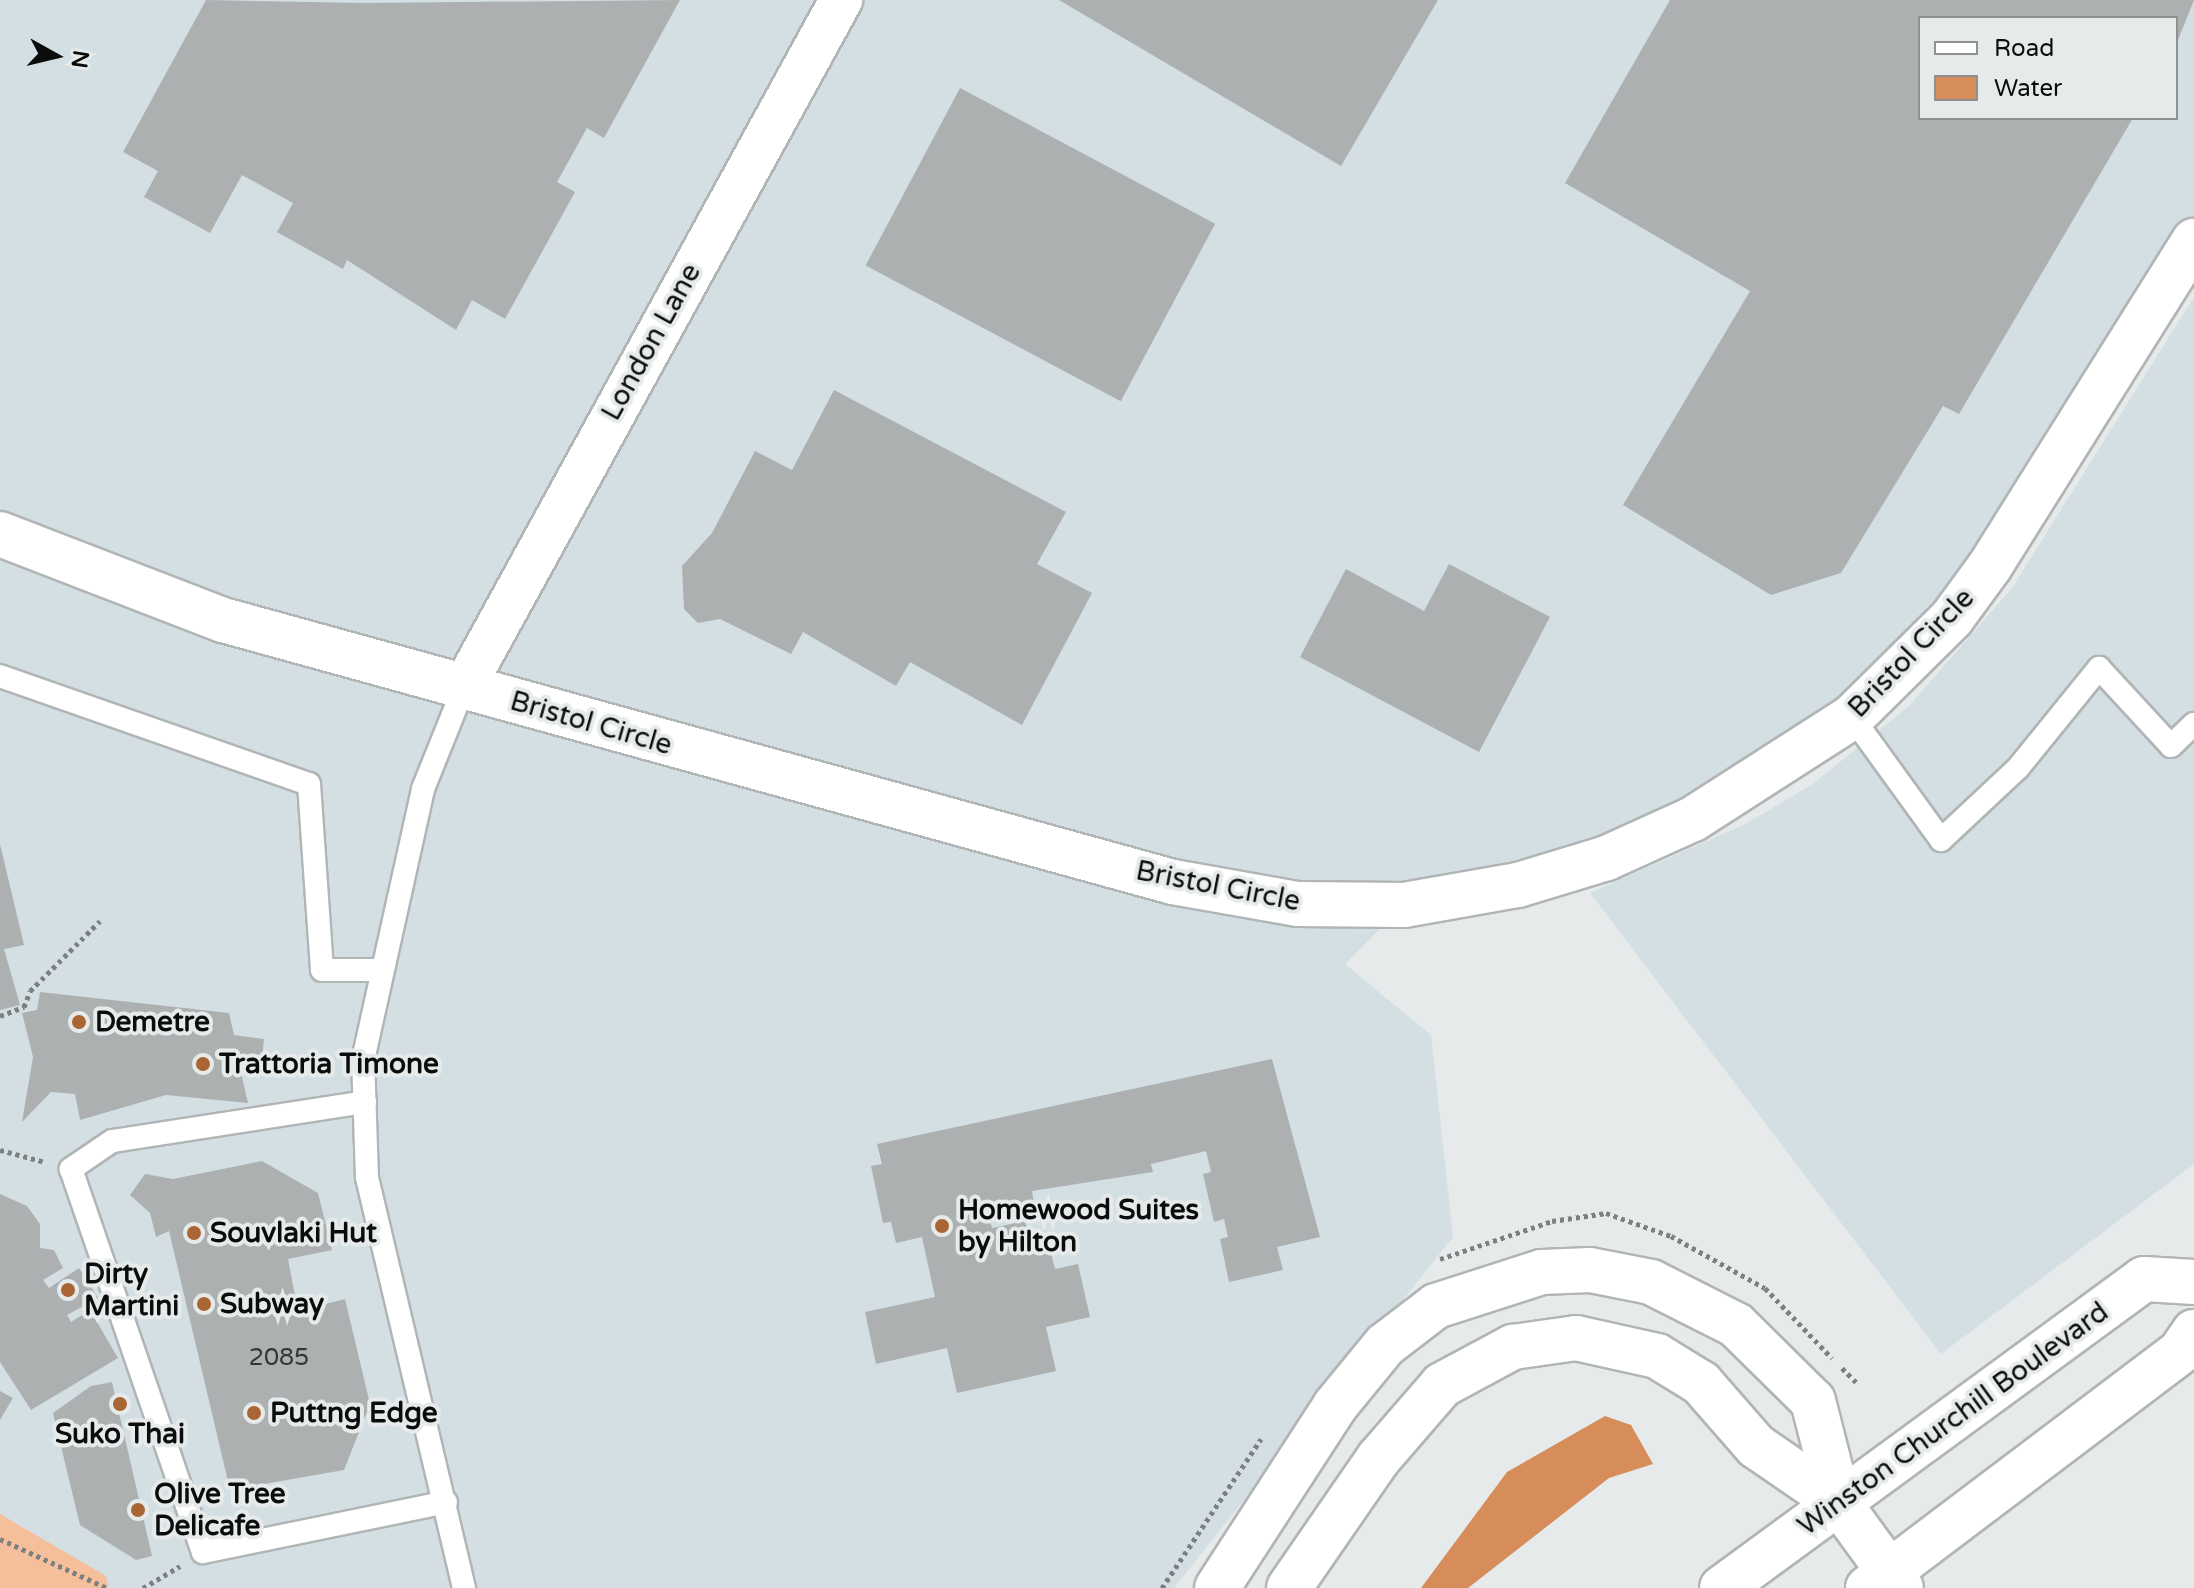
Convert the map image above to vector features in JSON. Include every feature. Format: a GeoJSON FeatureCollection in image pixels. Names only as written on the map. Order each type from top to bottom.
{"type":"FeatureCollection","features":[{"type":"Feature","properties":{"kind":"street","name":"London Lane"},"geometry":{"type":"LineString","coordinates":[[464,687],[841,0]]}},
{"type":"Feature","properties":{"kind":"street","name":"Bristol Circle"},"geometry":{"type":"LineString","coordinates":[[0,534],[223,620],[1173,882],[1298,904],[1404,905],[1518,885],[1607,858],[1693,819],[1852,717],[1952,618],[1990,566],[2194,241]]}},
{"type":"Feature","properties":{"kind":"street"},"geometry":{"type":"LineString","coordinates":[[1217,1588],[1335,1406],[1385,1345],[1436,1306],[1533,1273],[1590,1270],[1651,1282],[1736,1325],[1813,1401],[1839,1503],[1881,1572],[2181,1351],[2194,1332]]}},
{"type":"Feature","properties":{"kind":"street","name":"Winston Churchill Boulevard"},"geometry":{"type":"LineString","coordinates":[[1722,1588],[2144,1279],[2194,1282]]}},
{"type":"Feature","properties":{"kind":"street"},"geometry":{"type":"LineString","coordinates":[[1289,1588],[1426,1400],[1484,1357],[1545,1340],[1605,1341],[1684,1370],[1717,1396],[1756,1446],[1839,1503]]}},
{"type":"Feature","properties":{"kind":"lane"},"geometry":{"type":"LineString","coordinates":[[1852,717],[1941,840],[2018,768],[2099,668],[2171,746],[2194,724]]}},
{"type":"Feature","properties":{"kind":"lane"},"geometry":{"type":"LineString","coordinates":[[0,676],[309,784],[322,970],[378,970]]}},
{"type":"Feature","properties":{"kind":"lane"},"geometry":{"type":"LineString","coordinates":[[464,687],[423,789],[378,970],[363,1060],[367,1178],[464,1588]]}},
{"type":"Feature","properties":{"kind":"lane"},"geometry":{"type":"LineString","coordinates":[[365,1102],[112,1141],[71,1169],[203,1552],[446,1502]]}},
{"type":"Feature","properties":{"kind":"path"},"geometry":{"type":"LineString","coordinates":[[0,1016],[24,1007],[30,991],[100,921]]}},
{"type":"Feature","properties":{"kind":"path"},"geometry":{"type":"LineString","coordinates":[[0,1150],[71,1169]]}},
{"type":"Feature","properties":{"kind":"path"},"geometry":{"type":"LineString","coordinates":[[0,1539],[107,1588]]}},
{"type":"Feature","properties":{"kind":"path"},"geometry":{"type":"LineString","coordinates":[[143,1588],[203,1552]]}},
{"type":"Feature","properties":{"kind":"shaded area"},"geometry":{"type":"Polygon","coordinates":[[[0,0],[2194,0],[2194,240],[1891,682],[1607,858],[1404,905],[1345,964],[1431,1035],[1453,1237],[1174,1588],[0,1588],[0,0]]]}},
{"type":"Feature","properties":{"kind":"shaded area"},"geometry":{"type":"Polygon","coordinates":[[[2194,297],[2194,1164],[1941,1354],[1590,893],[1745,824],[1813,784],[1910,705],[2012,588],[2194,297]]]}},
{"type":"Feature","properties":{"kind":"shaded area"},"geometry":{"type":"Polygon","coordinates":[[[0,1514],[106,1576],[108,1588],[0,1588],[0,1514]]]}},
{"type":"Feature","properties":{"kind":"water"},"geometry":{"type":"Polygon","coordinates":[[[1605,1416],[1631,1425],[1653,1464],[1609,1478],[1468,1588],[1421,1588],[1507,1472],[1605,1416]]]}},
{"type":"Feature","properties":{"kind":"building"},"geometry":{"type":"Polygon","coordinates":[[[206,0],[364,3],[680,0],[604,138],[587,128],[557,182],[575,192],[505,319],[472,300],[456,330],[347,260],[343,269],[277,232],[293,203],[242,175],[210,233],[144,197],[158,171],[123,152],[206,0]]]}},
{"type":"Feature","properties":{"kind":"building"},"geometry":{"type":"Polygon","coordinates":[[[1059,0],[1438,0],[1341,166],[1059,0]]]}},
{"type":"Feature","properties":{"kind":"building"},"geometry":{"type":"Polygon","coordinates":[[[1670,0],[2194,0],[2178,40],[2178,16],[1918,16],[1918,120],[2132,120],[1959,414],[1943,406],[1841,573],[1771,595],[1623,505],[1750,291],[1565,183],[1670,0]]]}},
{"type":"Feature","properties":{"kind":"building"},"geometry":{"type":"Polygon","coordinates":[[[960,88],[1215,224],[1121,401],[866,265],[960,88]]]}},
{"type":"Feature","properties":{"kind":"building"},"geometry":{"type":"Polygon","coordinates":[[[834,390],[1066,512],[1037,564],[1092,593],[1022,725],[910,662],[896,686],[803,632],[791,654],[720,619],[698,623],[684,609],[682,566],[712,533],[755,451],[792,470],[834,390]]]}},
{"type":"Feature","properties":{"kind":"building"},"geometry":{"type":"Polygon","coordinates":[[[1449,564],[1550,617],[1479,752],[1300,657],[1346,569],[1424,611],[1449,564]]]}},
{"type":"Feature","properties":{"kind":"building"},"geometry":{"type":"Polygon","coordinates":[[[0,844],[24,945],[4,949],[20,1005],[0,1010],[0,844]]]}},
{"type":"Feature","properties":{"kind":"building"},"geometry":{"type":"Polygon","coordinates":[[[40,992],[229,1013],[234,1035],[264,1039],[262,1060],[239,1064],[248,1103],[166,1095],[80,1120],[75,1094],[51,1092],[22,1122],[33,1057],[22,1013],[37,1010],[40,992]]]}},
{"type":"Feature","properties":{"kind":"building","name":"Homewood Suites by Hilton"},"geometry":{"type":"Polygon","coordinates":[[[1272,1059],[1320,1237],[1277,1247],[1283,1270],[1229,1282],[1220,1239],[1228,1237],[1224,1219],[1214,1222],[1203,1174],[1211,1172],[1206,1151],[1151,1164],[1153,1172],[1032,1191],[1034,1203],[988,1213],[992,1228],[1025,1221],[1030,1241],[1047,1237],[1055,1269],[1078,1264],[1090,1317],[1046,1327],[1056,1371],[957,1393],[947,1348],[876,1364],[865,1312],[935,1297],[922,1237],[896,1243],[891,1222],[883,1223],[871,1166],[882,1164],[877,1144],[1272,1059]]]}},
{"type":"Feature","properties":{"kind":"building"},"geometry":{"type":"Polygon","coordinates":[[[262,1161],[318,1193],[332,1250],[288,1259],[298,1311],[345,1299],[370,1404],[344,1470],[230,1490],[169,1231],[156,1237],[150,1213],[130,1195],[145,1174],[173,1179],[262,1161]]]}},
{"type":"Feature","properties":{"kind":"building"},"geometry":{"type":"Polygon","coordinates":[[[0,1194],[27,1206],[40,1224],[40,1248],[54,1250],[63,1268],[43,1280],[49,1288],[79,1268],[98,1298],[67,1315],[71,1322],[90,1310],[118,1358],[31,1410],[0,1362],[0,1194]]]}},
{"type":"Feature","properties":{"kind":"building"},"geometry":{"type":"Polygon","coordinates":[[[112,1382],[152,1556],[136,1560],[80,1525],[53,1413],[91,1386],[112,1382]]]}},
{"type":"Feature","properties":{"kind":"building"},"geometry":{"type":"Polygon","coordinates":[[[0,1391],[13,1398],[0,1420],[0,1391]]]}},
{"type":"Feature","properties":{"kind":"place","name":"Demetre"},"geometry":{"type":"Point","coordinates":[79,1022]}},
{"type":"Feature","properties":{"kind":"place","name":"Trattoria Timone"},"geometry":{"type":"Point","coordinates":[203,1064]}},
{"type":"Feature","properties":{"kind":"place","name":"Homewood Suites by Hilton"},"geometry":{"type":"Point","coordinates":[942,1226]}},
{"type":"Feature","properties":{"kind":"place","name":"Souvlaki Hut"},"geometry":{"type":"Point","coordinates":[194,1233]}},
{"type":"Feature","properties":{"kind":"place","name":"Dirty Martini"},"geometry":{"type":"Point","coordinates":[68,1290]}},
{"type":"Feature","properties":{"kind":"place","name":"Subway"},"geometry":{"type":"Point","coordinates":[204,1304]}},
{"type":"Feature","properties":{"kind":"place","name":"Suko Thai"},"geometry":{"type":"Point","coordinates":[120,1404]}},
{"type":"Feature","properties":{"kind":"place","name":"Puttng Edge"},"geometry":{"type":"Point","coordinates":[254,1413]}},
{"type":"Feature","properties":{"kind":"place","name":"Olive Tree Delicafe"},"geometry":{"type":"Point","coordinates":[138,1510]}}]}
